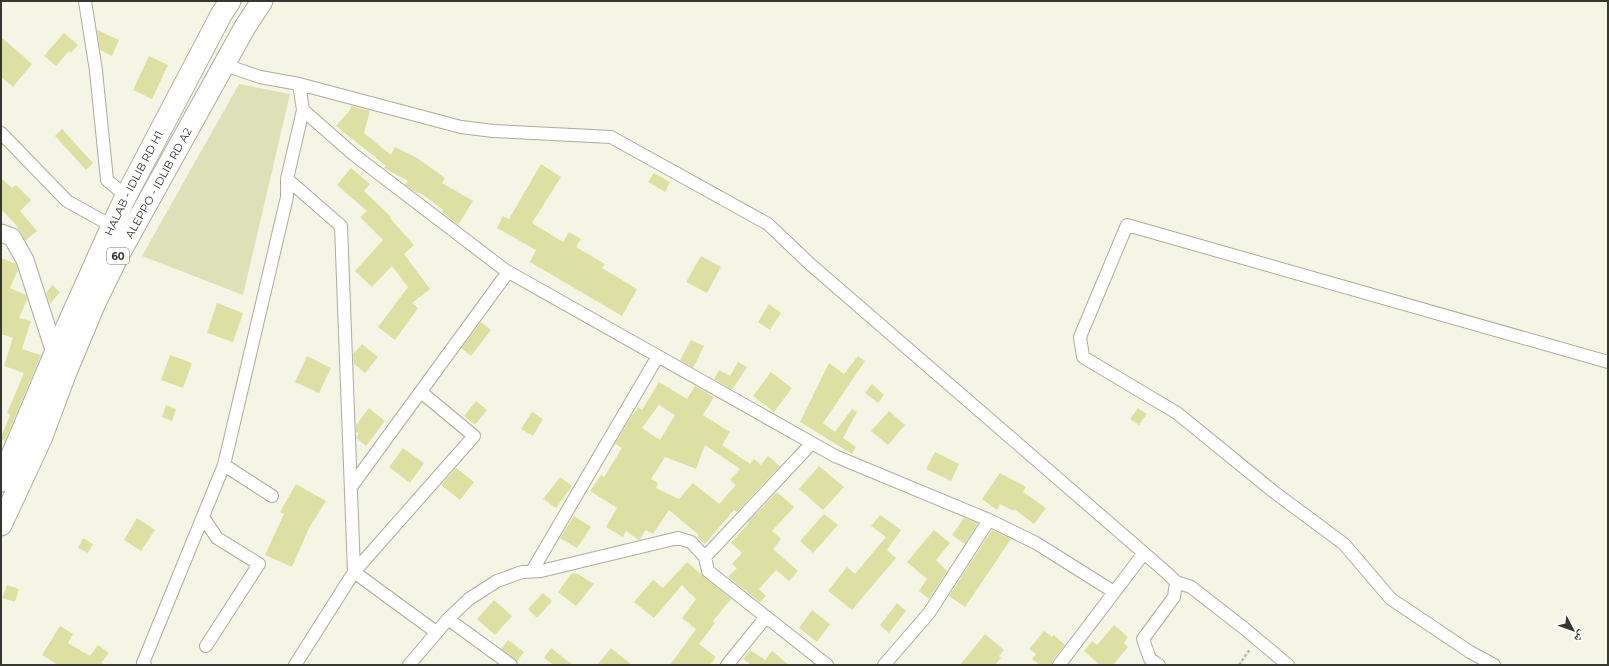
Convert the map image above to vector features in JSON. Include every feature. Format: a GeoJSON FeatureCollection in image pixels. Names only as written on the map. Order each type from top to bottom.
{"type":"FeatureCollection","features":[{"type":"Feature","properties":{"kind":"highway","name":"HALAB - IDLIB RD H1"},"geometry":{"type":"LineString","coordinates":[[1,481],[55,353],[126,196],[230,1]]}},
{"type":"Feature","properties":{"kind":"highway","name":"ALEPPO - IDLIB RD A2"},"geometry":{"type":"LineString","coordinates":[[1,525],[41,439],[69,365],[95,304],[119,254],[224,64],[262,1]]}},
{"type":"Feature","properties":{"kind":"street"},"geometry":{"type":"LineString","coordinates":[[85,1],[96,71],[107,180],[126,196]]}},
{"type":"Feature","properties":{"kind":"street"},"geometry":{"type":"LineString","coordinates":[[224,64],[260,77],[299,84],[461,127],[493,131],[611,137],[768,224],[810,264],[1176,582],[1191,587],[1288,665]]}},
{"type":"Feature","properties":{"kind":"street"},"geometry":{"type":"LineString","coordinates":[[145,665],[143,663],[224,465],[287,197],[287,179],[303,110],[299,84]]}},
{"type":"Feature","properties":{"kind":"street"},"geometry":{"type":"LineString","coordinates":[[303,110],[353,154],[508,272],[835,456],[989,520],[1036,543],[1114,592]]}},
{"type":"Feature","properties":{"kind":"street"},"geometry":{"type":"LineString","coordinates":[[1,133],[67,201],[112,226]]}},
{"type":"Feature","properties":{"kind":"street"},"geometry":{"type":"LineString","coordinates":[[287,179],[341,226],[354,572]]}},
{"type":"Feature","properties":{"kind":"street"},"geometry":{"type":"LineString","coordinates":[[1494,665],[1470,652],[1391,599],[1344,544],[1274,492],[1177,413],[1083,357],[1080,337],[1127,225],[1608,362]]}},
{"type":"Feature","properties":{"kind":"street"},"geometry":{"type":"LineString","coordinates":[[2,235],[12,237],[25,260],[55,353]]}},
{"type":"Feature","properties":{"kind":"street"},"geometry":{"type":"LineString","coordinates":[[351,488],[508,272]]}},
{"type":"Feature","properties":{"kind":"street"},"geometry":{"type":"LineString","coordinates":[[532,571],[658,356]]}},
{"type":"Feature","properties":{"kind":"street"},"geometry":{"type":"LineString","coordinates":[[295,665],[354,572],[474,436],[421,392]]}},
{"type":"Feature","properties":{"kind":"street"},"geometry":{"type":"LineString","coordinates":[[705,557],[812,443]]}},
{"type":"Feature","properties":{"kind":"street"},"geometry":{"type":"LineString","coordinates":[[224,465],[272,496]]}},
{"type":"Feature","properties":{"kind":"street"},"geometry":{"type":"LineString","coordinates":[[203,517],[217,538],[259,564],[206,646]]}},
{"type":"Feature","properties":{"kind":"street"},"geometry":{"type":"LineString","coordinates":[[884,665],[929,613],[989,520]]}},
{"type":"Feature","properties":{"kind":"street"},"geometry":{"type":"LineString","coordinates":[[409,665],[448,618],[469,599],[497,581],[522,572],[541,571],[678,538],[691,542],[705,557],[708,572],[827,665]]}},
{"type":"Feature","properties":{"kind":"street"},"geometry":{"type":"LineString","coordinates":[[1059,665],[1144,553]]}},
{"type":"Feature","properties":{"kind":"street"},"geometry":{"type":"LineString","coordinates":[[354,572],[436,632]]}},
{"type":"Feature","properties":{"kind":"street"},"geometry":{"type":"LineString","coordinates":[[1159,665],[1150,659],[1143,639],[1174,597],[1176,582]]}},
{"type":"Feature","properties":{"kind":"street"},"geometry":{"type":"LineString","coordinates":[[727,665],[766,617]]}},
{"type":"Feature","properties":{"kind":"street"},"geometry":{"type":"LineString","coordinates":[[448,618],[511,665]]}},
{"type":"Feature","properties":{"kind":"path"},"geometry":{"type":"LineString","coordinates":[[1239,665],[1248,654],[1255,638]]}},
{"type":"Feature","properties":{"kind":"green space"},"geometry":{"type":"Polygon","coordinates":[[[239,84],[290,94],[243,295],[142,256],[239,84]]]}},
{"type":"Feature","properties":{"kind":"building"},"geometry":{"type":"Polygon","coordinates":[[[97,30],[119,40],[112,56],[100,50],[97,30]]]}},
{"type":"Feature","properties":{"kind":"building"},"geometry":{"type":"Polygon","coordinates":[[[64,33],[78,45],[71,53],[69,51],[56,66],[44,56],[64,33]]]}},
{"type":"Feature","properties":{"kind":"building"},"geometry":{"type":"Polygon","coordinates":[[[1,37],[32,64],[13,87],[1,77],[1,37]]]}},
{"type":"Feature","properties":{"kind":"building"},"geometry":{"type":"Polygon","coordinates":[[[149,56],[168,65],[152,99],[133,90],[149,56]]]}},
{"type":"Feature","properties":{"kind":"building"},"geometry":{"type":"Polygon","coordinates":[[[351,106],[370,111],[364,133],[391,155],[395,147],[417,158],[445,178],[442,183],[473,201],[458,225],[442,212],[443,210],[438,206],[419,192],[417,193],[405,185],[408,181],[384,168],[386,166],[336,126],[350,110],[351,106]]]}},
{"type":"Feature","properties":{"kind":"building"},"geometry":{"type":"Polygon","coordinates":[[[62,129],[93,163],[86,170],[55,136],[62,129]]]}},
{"type":"Feature","properties":{"kind":"building"},"geometry":{"type":"Polygon","coordinates":[[[541,164],[561,177],[532,223],[563,242],[569,232],[581,239],[576,247],[605,264],[602,268],[637,289],[622,316],[530,262],[536,250],[497,228],[503,216],[509,219],[541,164]]]}},
{"type":"Feature","properties":{"kind":"building"},"geometry":{"type":"Polygon","coordinates":[[[351,168],[370,184],[364,191],[391,217],[390,218],[414,245],[404,254],[430,289],[412,303],[418,308],[395,340],[378,327],[408,287],[392,266],[372,287],[355,271],[383,240],[360,217],[367,211],[337,185],[351,168]]]}},
{"type":"Feature","properties":{"kind":"building"},"geometry":{"type":"Polygon","coordinates":[[[654,173],[670,182],[665,192],[648,182],[654,173]]]}},
{"type":"Feature","properties":{"kind":"building"},"geometry":{"type":"Polygon","coordinates":[[[1,178],[12,188],[16,185],[31,200],[20,211],[37,231],[25,241],[21,232],[17,228],[18,227],[1,209],[1,178]]]}},
{"type":"Feature","properties":{"kind":"building"},"geometry":{"type":"Polygon","coordinates":[[[701,256],[721,267],[707,293],[686,282],[701,256]]]}},
{"type":"Feature","properties":{"kind":"building"},"geometry":{"type":"Polygon","coordinates":[[[1,258],[16,264],[18,270],[10,288],[26,295],[27,300],[19,318],[31,321],[22,349],[41,355],[5,441],[1,439],[1,437],[10,415],[7,413],[24,373],[4,366],[13,338],[1,334],[1,258]]]}},
{"type":"Feature","properties":{"kind":"building"},"geometry":{"type":"Polygon","coordinates":[[[52,285],[60,292],[50,304],[46,293],[52,285]]]}},
{"type":"Feature","properties":{"kind":"building"},"geometry":{"type":"Polygon","coordinates":[[[217,303],[243,313],[233,342],[207,333],[217,303]]]}},
{"type":"Feature","properties":{"kind":"building"},"geometry":{"type":"Polygon","coordinates":[[[769,304],[781,313],[770,330],[758,322],[769,304]]]}},
{"type":"Feature","properties":{"kind":"building"},"geometry":{"type":"Polygon","coordinates":[[[481,322],[491,330],[471,356],[461,348],[481,322]]]}},
{"type":"Feature","properties":{"kind":"building"},"geometry":{"type":"Polygon","coordinates":[[[691,340],[704,346],[693,368],[680,360],[691,340]]]}},
{"type":"Feature","properties":{"kind":"building"},"geometry":{"type":"Polygon","coordinates":[[[362,344],[378,357],[365,373],[354,364],[353,354],[362,344]]]}},
{"type":"Feature","properties":{"kind":"building"},"geometry":{"type":"Polygon","coordinates":[[[170,355],[192,363],[183,388],[161,380],[170,355]]]}},
{"type":"Feature","properties":{"kind":"building"},"geometry":{"type":"Polygon","coordinates":[[[307,356],[331,368],[319,393],[295,382],[307,356]]]}},
{"type":"Feature","properties":{"kind":"building"},"geometry":{"type":"Polygon","coordinates":[[[858,356],[865,361],[823,423],[835,432],[852,409],[857,412],[843,438],[856,447],[852,454],[800,422],[829,363],[844,374],[858,356]]]}},
{"type":"Feature","properties":{"kind":"building"},"geometry":{"type":"Polygon","coordinates":[[[738,362],[747,367],[732,390],[714,379],[719,370],[730,376],[738,362]]]}},
{"type":"Feature","properties":{"kind":"building"},"geometry":{"type":"Polygon","coordinates":[[[771,372],[792,388],[774,412],[753,396],[771,372]]]}},
{"type":"Feature","properties":{"kind":"building"},"geometry":{"type":"Polygon","coordinates":[[[659,382],[687,399],[695,386],[714,397],[703,415],[730,432],[722,445],[750,464],[754,459],[761,465],[768,456],[780,466],[737,512],[734,510],[705,544],[697,537],[699,535],[669,510],[653,534],[646,530],[639,540],[626,531],[623,537],[606,527],[617,508],[590,491],[601,475],[604,477],[622,448],[615,444],[631,417],[638,407],[642,410],[659,382]],[[659,405],[642,428],[660,440],[675,415],[659,405]],[[705,445],[696,469],[665,457],[651,479],[658,483],[656,488],[679,499],[693,483],[719,504],[736,485],[730,480],[740,469],[705,445]]]}},
{"type":"Feature","properties":{"kind":"building"},"geometry":{"type":"Polygon","coordinates":[[[872,384],[884,395],[878,403],[865,393],[872,384]]]}},
{"type":"Feature","properties":{"kind":"building"},"geometry":{"type":"Polygon","coordinates":[[[476,401],[487,410],[475,425],[464,416],[476,401]]]}},
{"type":"Feature","properties":{"kind":"building"},"geometry":{"type":"Polygon","coordinates":[[[166,405],[176,409],[172,421],[162,417],[166,405]]]}},
{"type":"Feature","properties":{"kind":"building"},"geometry":{"type":"Polygon","coordinates":[[[369,408],[385,421],[366,446],[356,438],[359,433],[356,432],[356,425],[369,408]]]}},
{"type":"Feature","properties":{"kind":"building"},"geometry":{"type":"Polygon","coordinates":[[[1138,408],[1147,414],[1139,425],[1130,419],[1138,408]]]}},
{"type":"Feature","properties":{"kind":"building"},"geometry":{"type":"Polygon","coordinates":[[[889,411],[905,425],[888,445],[871,431],[889,411]]]}},
{"type":"Feature","properties":{"kind":"building"},"geometry":{"type":"Polygon","coordinates":[[[532,412],[543,419],[533,436],[521,429],[532,412]]]}},
{"type":"Feature","properties":{"kind":"building"},"geometry":{"type":"Polygon","coordinates":[[[403,448],[424,463],[410,483],[389,467],[403,448]]]}},
{"type":"Feature","properties":{"kind":"building"},"geometry":{"type":"Polygon","coordinates":[[[935,452],[959,464],[951,481],[926,469],[935,452]]]}},
{"type":"Feature","properties":{"kind":"building"},"geometry":{"type":"Polygon","coordinates":[[[819,466],[844,487],[823,510],[799,489],[819,466]]]}},
{"type":"Feature","properties":{"kind":"building"},"geometry":{"type":"Polygon","coordinates":[[[456,468],[474,482],[460,500],[441,485],[456,468]]]}},
{"type":"Feature","properties":{"kind":"building"},"geometry":{"type":"Polygon","coordinates":[[[1000,473],[1026,487],[1023,492],[1046,508],[1034,524],[1014,509],[1013,511],[1000,504],[997,510],[982,499],[1000,473]]]}},
{"type":"Feature","properties":{"kind":"building"},"geometry":{"type":"Polygon","coordinates":[[[560,477],[572,486],[556,508],[543,499],[560,477]]]}},
{"type":"Feature","properties":{"kind":"building"},"geometry":{"type":"Polygon","coordinates":[[[296,484],[326,501],[309,528],[292,567],[265,555],[284,514],[280,512],[296,484]]]}},
{"type":"Feature","properties":{"kind":"building"},"geometry":{"type":"Polygon","coordinates":[[[777,492],[794,507],[772,531],[781,539],[773,549],[798,571],[789,581],[776,570],[759,589],[766,596],[760,602],[728,577],[737,568],[732,564],[742,553],[731,543],[749,523],[748,522],[777,492]]]}},
{"type":"Feature","properties":{"kind":"building"},"geometry":{"type":"Polygon","coordinates":[[[824,514],[838,525],[813,553],[800,541],[824,514]]]}},
{"type":"Feature","properties":{"kind":"building"},"geometry":{"type":"Polygon","coordinates":[[[880,515],[901,530],[887,550],[896,558],[852,610],[828,591],[847,567],[855,574],[886,537],[871,526],[880,515]]]}},
{"type":"Feature","properties":{"kind":"building"},"geometry":{"type":"Polygon","coordinates":[[[574,516],[591,527],[577,548],[560,538],[574,516]]]}},
{"type":"Feature","properties":{"kind":"building"},"geometry":{"type":"Polygon","coordinates":[[[137,518],[155,530],[141,551],[124,540],[137,518]]]}},
{"type":"Feature","properties":{"kind":"building"},"geometry":{"type":"Polygon","coordinates":[[[964,518],[978,523],[965,544],[952,535],[964,518]]]}},
{"type":"Feature","properties":{"kind":"building"},"geometry":{"type":"Polygon","coordinates":[[[934,530],[950,543],[936,560],[947,571],[929,599],[919,591],[927,579],[907,562],[934,530]]]}},
{"type":"Feature","properties":{"kind":"building"},"geometry":{"type":"Polygon","coordinates":[[[992,530],[1011,539],[965,607],[949,596],[992,530]]]}},
{"type":"Feature","properties":{"kind":"building"},"geometry":{"type":"Polygon","coordinates":[[[83,538],[93,544],[88,553],[78,548],[83,538]]]}},
{"type":"Feature","properties":{"kind":"building"},"geometry":{"type":"Polygon","coordinates":[[[687,562],[731,599],[713,621],[715,623],[699,644],[716,657],[710,665],[670,665],[696,629],[682,618],[696,599],[682,585],[654,618],[634,602],[653,580],[663,588],[687,562]]]}},
{"type":"Feature","properties":{"kind":"building"},"geometry":{"type":"Polygon","coordinates":[[[572,573],[578,574],[594,584],[576,606],[558,592],[572,573]]]}},
{"type":"Feature","properties":{"kind":"building"},"geometry":{"type":"Polygon","coordinates":[[[7,585],[19,589],[15,602],[2,598],[7,585]]]}},
{"type":"Feature","properties":{"kind":"building"},"geometry":{"type":"Polygon","coordinates":[[[543,593],[552,601],[537,618],[528,609],[543,593]]]}},
{"type":"Feature","properties":{"kind":"building"},"geometry":{"type":"Polygon","coordinates":[[[494,600],[512,616],[495,635],[477,619],[494,600]]]}},
{"type":"Feature","properties":{"kind":"building"},"geometry":{"type":"Polygon","coordinates":[[[897,603],[906,611],[889,633],[880,625],[897,603]]]}},
{"type":"Feature","properties":{"kind":"building"},"geometry":{"type":"Polygon","coordinates":[[[812,610],[830,624],[817,642],[799,628],[812,610]]]}},
{"type":"Feature","properties":{"kind":"building"},"geometry":{"type":"Polygon","coordinates":[[[1114,625],[1128,637],[1124,643],[1128,647],[1113,665],[1100,665],[1084,651],[1092,641],[1097,645],[1114,625]]]}},
{"type":"Feature","properties":{"kind":"building"},"geometry":{"type":"Polygon","coordinates":[[[60,626],[73,634],[68,643],[90,656],[98,645],[109,653],[101,663],[105,665],[58,665],[42,655],[60,626]]]}},
{"type":"Feature","properties":{"kind":"building"},"geometry":{"type":"Polygon","coordinates":[[[1044,631],[1052,637],[1054,635],[1065,645],[1053,660],[1052,665],[1040,665],[1032,659],[1036,654],[1029,649],[1044,631]]]}},
{"type":"Feature","properties":{"kind":"building"},"geometry":{"type":"Polygon","coordinates":[[[985,634],[1004,650],[999,656],[1001,658],[995,665],[960,665],[985,634]]]}},
{"type":"Feature","properties":{"kind":"building"},"geometry":{"type":"Polygon","coordinates":[[[508,640],[524,652],[517,661],[501,649],[508,640]]]}},
{"type":"Feature","properties":{"kind":"building"},"geometry":{"type":"Polygon","coordinates":[[[551,648],[573,665],[554,665],[544,658],[551,648]]]}},
{"type":"Feature","properties":{"kind":"building"},"geometry":{"type":"Polygon","coordinates":[[[611,648],[632,665],[597,665],[611,648]]]}},
{"type":"Feature","properties":{"kind":"building"},"geometry":{"type":"Polygon","coordinates":[[[750,650],[765,660],[772,651],[789,665],[751,665],[743,659],[750,650]]]}}]}
